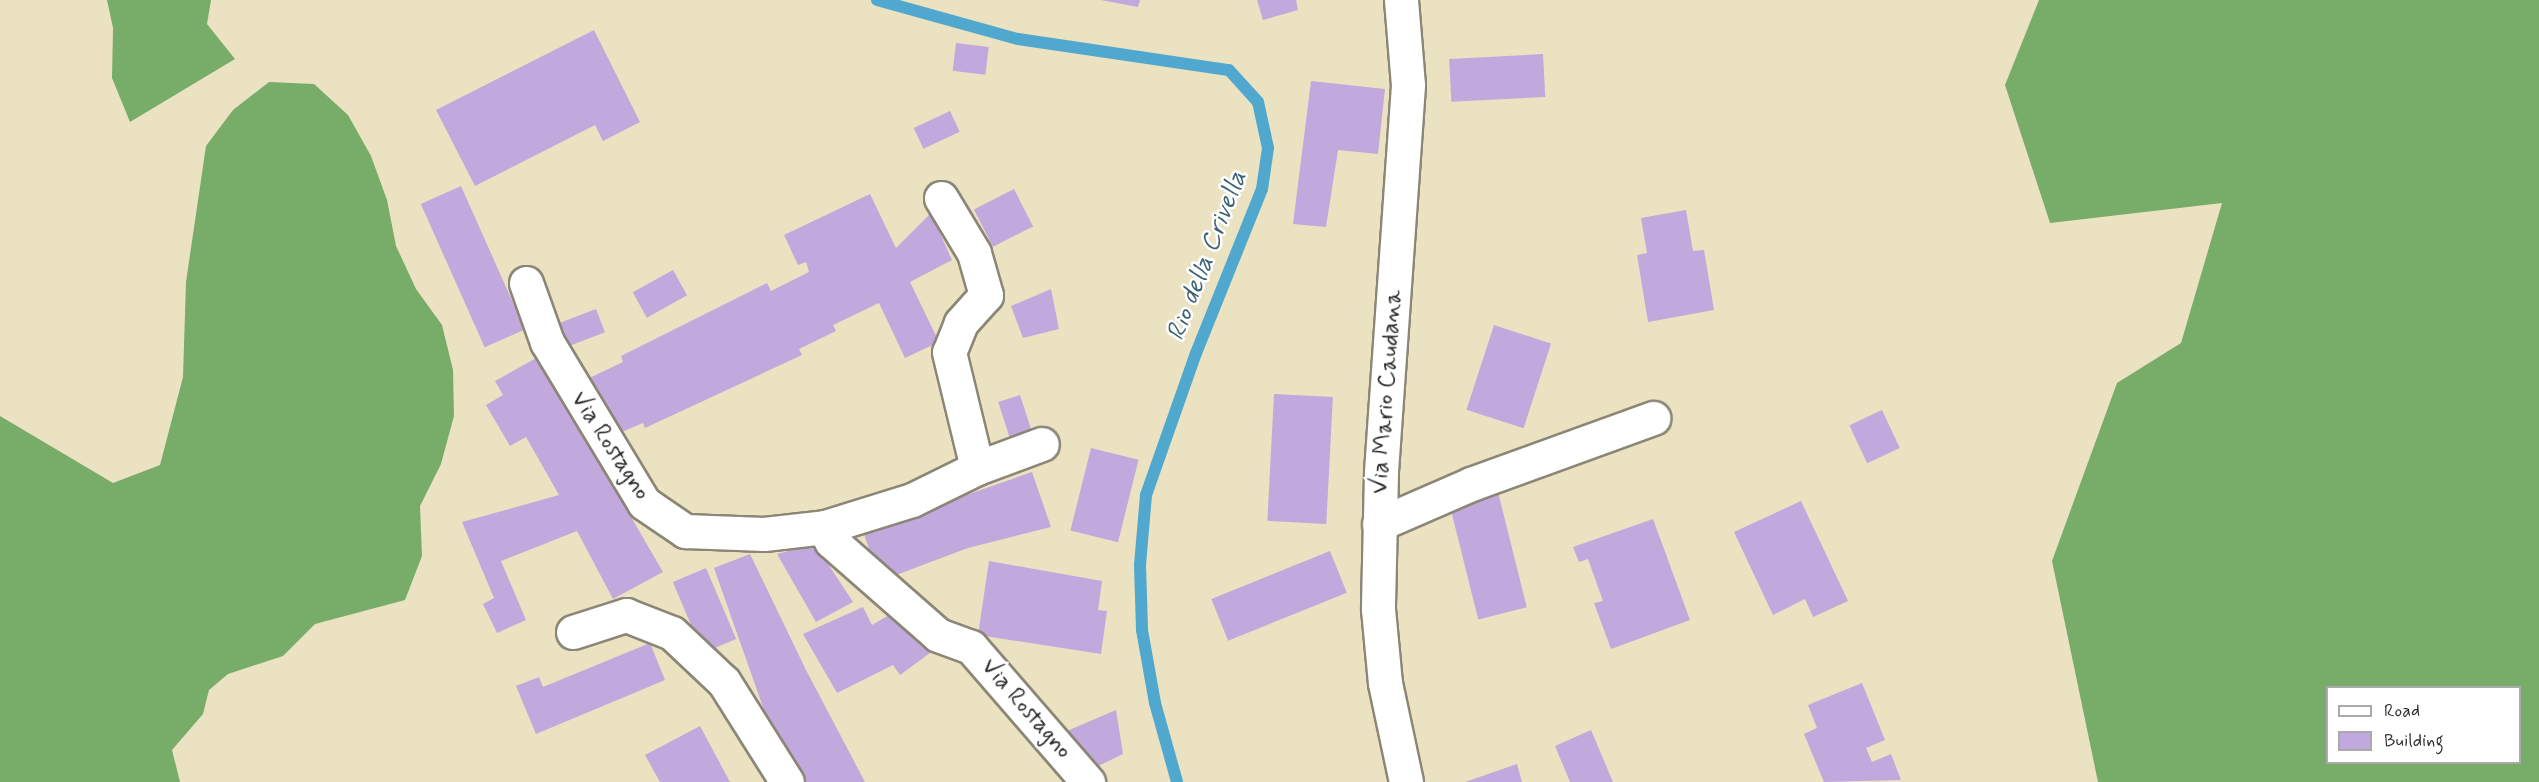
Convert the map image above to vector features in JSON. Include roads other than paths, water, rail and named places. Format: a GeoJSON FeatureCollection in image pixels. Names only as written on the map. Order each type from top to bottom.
{"type":"FeatureCollection","features":[{"type":"Feature","properties":{"kind":"street","name":"Via Mario Caudana"},"geometry":{"type":"LineString","coordinates":[[1404,0],[1408,85],[1379,524],[1378,609],[1385,683],[1406,782]]}},
{"type":"Feature","properties":{"kind":"street"},"geometry":{"type":"LineString","coordinates":[[941,198],[974,253],[986,295],[961,323],[949,352],[977,468]]}},
{"type":"Feature","properties":{"kind":"street","name":"Via Rostagno"},"geometry":{"type":"LineString","coordinates":[[526,283],[547,342],[644,503],[685,531],[764,534],[825,527],[912,500],[977,468],[1042,444]]}},
{"type":"Feature","properties":{"kind":"street"},"geometry":{"type":"LineString","coordinates":[[1379,524],[1471,484],[1653,418]]}},
{"type":"Feature","properties":{"kind":"street","name":"Via Rostagno"},"geometry":{"type":"LineString","coordinates":[[825,527],[831,541],[938,635],[971,647],[1088,782]]}},
{"type":"Feature","properties":{"kind":"street"},"geometry":{"type":"LineString","coordinates":[[573,632],[626,615],[672,633],[724,682],[787,782]]}},
{"type":"Feature","properties":{"kind":"waterway","name":"Rio della Crivella"},"geometry":{"type":"LineString","coordinates":[[877,0],[1018,39],[1229,70],[1258,102],[1268,148],[1262,189],[1196,353],[1146,495],[1140,565],[1142,630],[1155,703],[1177,782]]}}]}
